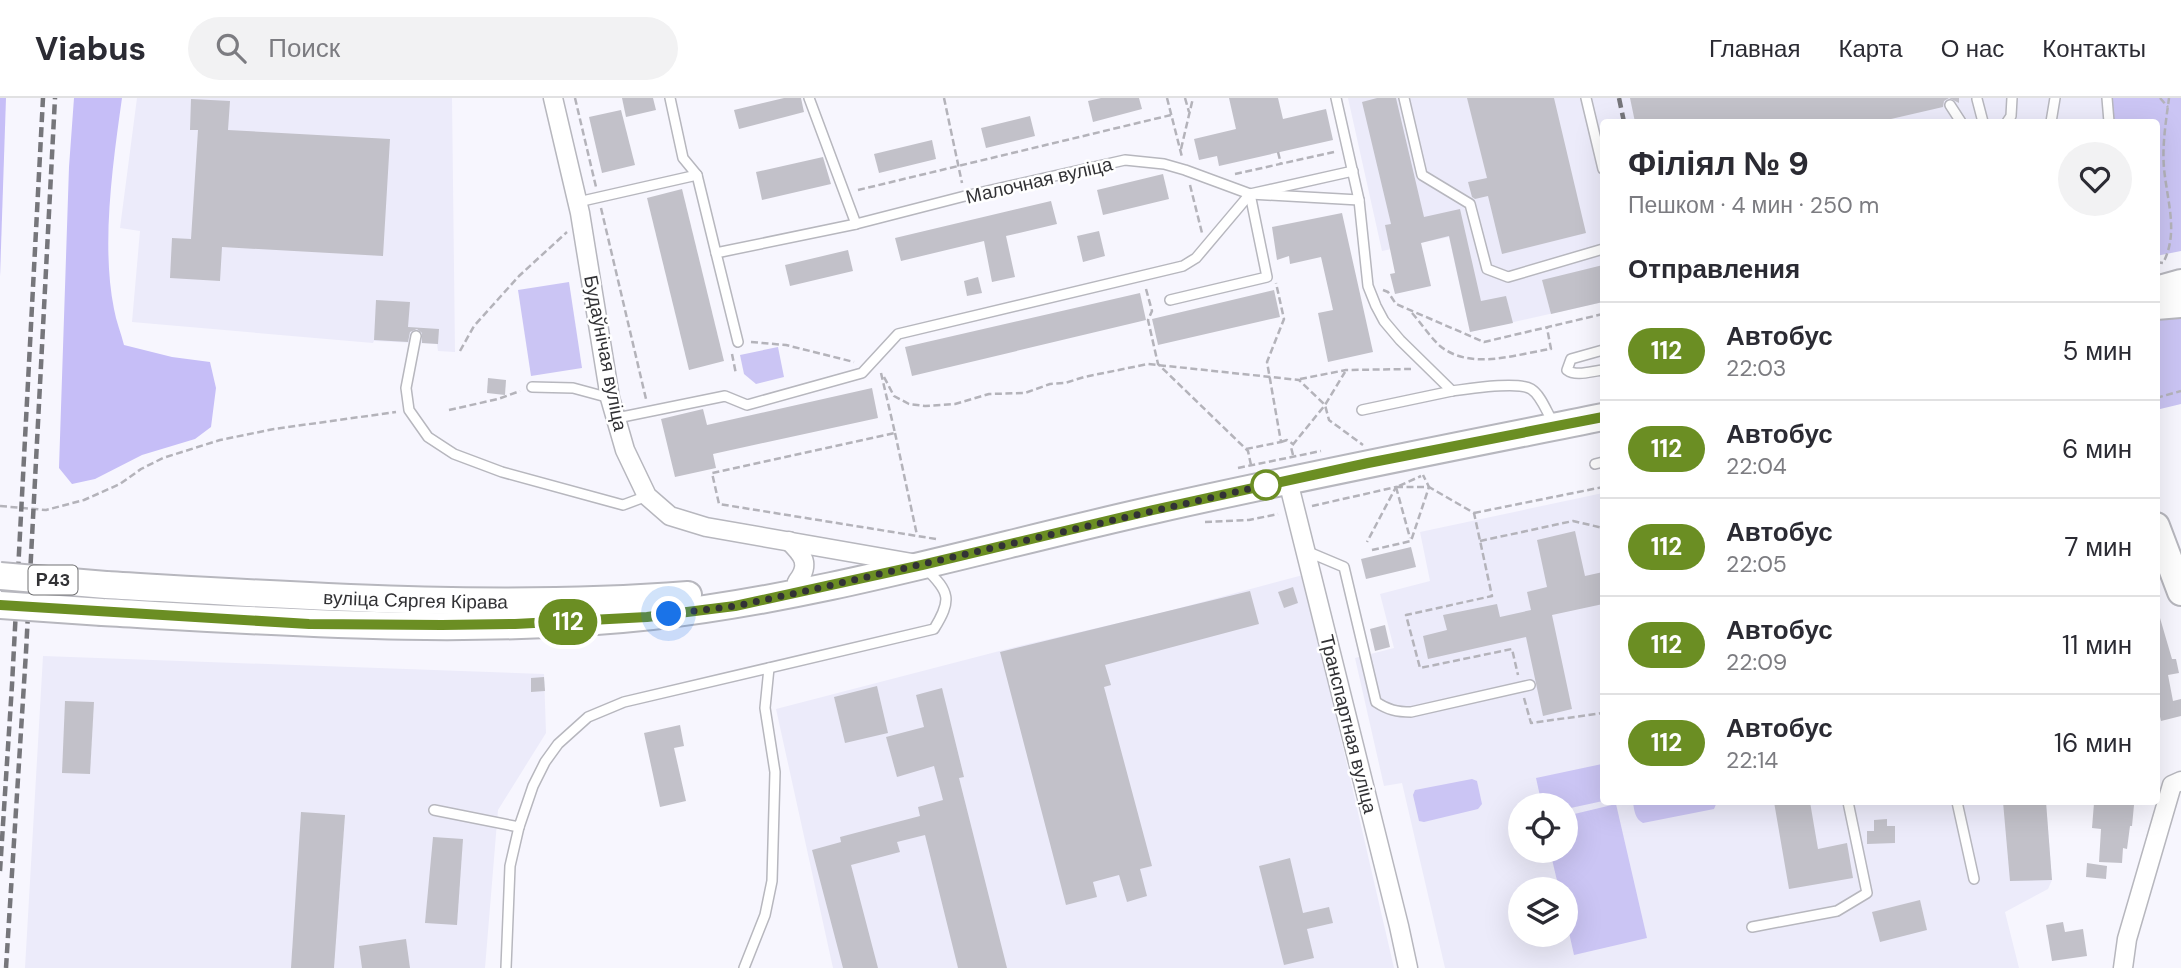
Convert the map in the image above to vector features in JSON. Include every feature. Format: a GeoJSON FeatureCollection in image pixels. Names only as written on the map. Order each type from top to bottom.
{"type":"FeatureCollection","features":[{"type":"Feature","properties":{"kind":"main road"},"geometry":{"type":"LineString","coordinates":[[2160,289],[2181,283]]}},
{"type":"Feature","properties":{"kind":"main road"},"geometry":{"type":"LineString","coordinates":[[2160,306],[2181,304]]}},
{"type":"Feature","properties":{"kind":"main road","name":"вуліца Сяргея Кірава"},"geometry":{"type":"LineString","coordinates":[[0,576],[106,585],[359,599],[526,603],[723,592],[797,582],[867,565],[922,565],[1153,510],[1290,468],[1600,418]]}},
{"type":"Feature","properties":{"kind":"main road"},"geometry":{"type":"LineString","coordinates":[[2160,537],[2181,592]]}},
{"type":"Feature","properties":{"kind":"main road","name":"вуліца Сяргея Кірава"},"geometry":{"type":"LineString","coordinates":[[0,605],[309,624],[539,624],[647,617],[735,606],[867,565]]}},
{"type":"Feature","properties":{"kind":"street","name":"Будаўнічая вуліца"},"geometry":{"type":"LineString","coordinates":[[553,98],[579,208],[610,398],[625,450],[647,496],[670,516],[706,527],[789,541],[867,565]]}},
{"type":"Feature","properties":{"kind":"street","name":"Транспартная вуліца"},"geometry":{"type":"LineString","coordinates":[[1290,468],[1294,510],[1408,968]]}},
{"type":"Feature","properties":{"kind":"street"},"geometry":{"type":"LineString","coordinates":[[789,541],[801,553],[805,562],[803,573],[797,582]]}},
{"type":"Feature","properties":{"kind":"street"},"geometry":{"type":"LineString","coordinates":[[2123,968],[2127,939],[2172,785],[2181,781]]}},
{"type":"Feature","properties":{"kind":"lane"},"geometry":{"type":"LineString","coordinates":[[670,98],[683,158],[697,175],[738,342]]}},
{"type":"Feature","properties":{"kind":"lane"},"geometry":{"type":"LineString","coordinates":[[809,98],[856,224]]}},
{"type":"Feature","properties":{"kind":"lane"},"geometry":{"type":"LineString","coordinates":[[1336,98],[1359,200],[1368,286],[1384,321],[1452,391]]}},
{"type":"Feature","properties":{"kind":"lane"},"geometry":{"type":"LineString","coordinates":[[1404,98],[1422,175],[1470,204],[1488,269],[1508,277],[1600,250]]}},
{"type":"Feature","properties":{"kind":"lane"},"geometry":{"type":"LineString","coordinates":[[1586,98],[1600,156]]}},
{"type":"Feature","properties":{"kind":"lane"},"geometry":{"type":"LineString","coordinates":[[2009,119],[2012,98]]}},
{"type":"Feature","properties":{"kind":"lane"},"geometry":{"type":"LineString","coordinates":[[2052,119],[2055,98]]}},
{"type":"Feature","properties":{"kind":"lane"},"geometry":{"type":"LineString","coordinates":[[2107,98],[2109,119]]}},
{"type":"Feature","properties":{"kind":"lane"},"geometry":{"type":"LineString","coordinates":[[1977,99],[1982,119]]}},
{"type":"Feature","properties":{"kind":"lane"},"geometry":{"type":"LineString","coordinates":[[1950,105],[1959,119]]}},
{"type":"Feature","properties":{"kind":"lane","name":"Малочная вуліца"},"geometry":{"type":"LineString","coordinates":[[716,253],[856,224],[1125,160],[1164,164],[1250,194],[1359,200]]}},
{"type":"Feature","properties":{"kind":"lane"},"geometry":{"type":"LineString","coordinates":[[617,418],[725,396],[747,405],[862,373],[898,334],[1183,266],[1196,258],[1250,194],[1353,172]]}},
{"type":"Feature","properties":{"kind":"lane"},"geometry":{"type":"LineString","coordinates":[[579,208],[598,197],[697,175]]}},
{"type":"Feature","properties":{"kind":"lane"},"geometry":{"type":"LineString","coordinates":[[1170,300],[1267,277],[1250,194]]}},
{"type":"Feature","properties":{"kind":"lane"},"geometry":{"type":"LineString","coordinates":[[416,336],[406,388],[409,410],[428,437],[454,454],[502,472],[623,505],[647,496]]}},
{"type":"Feature","properties":{"kind":"lane"},"geometry":{"type":"LineString","coordinates":[[1600,351],[1571,359],[1567,370],[1575,374],[1600,370]]}},
{"type":"Feature","properties":{"kind":"lane"},"geometry":{"type":"LineString","coordinates":[[1362,410],[1452,391],[1517,386],[1531,389],[1556,426]]}},
{"type":"Feature","properties":{"kind":"lane"},"geometry":{"type":"LineString","coordinates":[[532,387],[573,388],[610,398]]}},
{"type":"Feature","properties":{"kind":"lane"},"geometry":{"type":"LineString","coordinates":[[1306,551],[1344,567],[1376,702],[1385,708],[1397,712],[1411,712],[1525,686]]}},
{"type":"Feature","properties":{"kind":"lane"},"geometry":{"type":"LineString","coordinates":[[506,968],[510,866],[519,827],[533,786],[558,744],[588,717],[624,702],[934,629],[945,612],[948,600],[940,582],[922,565]]}},
{"type":"Feature","properties":{"kind":"lane"},"geometry":{"type":"LineString","coordinates":[[744,968],[765,915],[772,881],[775,772],[765,708],[769,668]]}},
{"type":"Feature","properties":{"kind":"lane"},"geometry":{"type":"LineString","coordinates":[[1752,927],[1837,911],[1867,893],[1850,805]]}},
{"type":"Feature","properties":{"kind":"lane"},"geometry":{"type":"LineString","coordinates":[[1958,805],[1974,879]]}},
{"type":"Feature","properties":{"kind":"lane"},"geometry":{"type":"LineString","coordinates":[[434,810],[519,827]]}},
{"type":"Feature","properties":{"kind":"path"},"geometry":{"type":"LineString","coordinates":[[575,98],[649,412]]}},
{"type":"Feature","properties":{"kind":"path"},"geometry":{"type":"LineString","coordinates":[[944,98],[965,196]]}},
{"type":"Feature","properties":{"kind":"path"},"geometry":{"type":"LineString","coordinates":[[1167,98],[1206,246]]}},
{"type":"Feature","properties":{"kind":"path"},"geometry":{"type":"LineString","coordinates":[[1185,98],[1189,114]]}},
{"type":"Feature","properties":{"kind":"path"},"geometry":{"type":"LineString","coordinates":[[1181,152],[1193,98]]}},
{"type":"Feature","properties":{"kind":"path"},"geometry":{"type":"LineString","coordinates":[[2160,98],[2168,107]]}},
{"type":"Feature","properties":{"kind":"path"},"geometry":{"type":"LineString","coordinates":[[2160,263],[2163,263],[2169,252],[2171,240],[2170,206],[2164,168],[2169,98]]}},
{"type":"Feature","properties":{"kind":"path"},"geometry":{"type":"LineString","coordinates":[[846,193],[1171,115]]}},
{"type":"Feature","properties":{"kind":"path"},"geometry":{"type":"LineString","coordinates":[[1236,174],[1348,148]]}},
{"type":"Feature","properties":{"kind":"path"},"geometry":{"type":"LineString","coordinates":[[1279,152],[1281,164]]}},
{"type":"Feature","properties":{"kind":"path"},"geometry":{"type":"LineString","coordinates":[[460,351],[474,326],[519,276],[564,235],[579,208]]}},
{"type":"Feature","properties":{"kind":"path"},"geometry":{"type":"LineString","coordinates":[[1143,275],[1152,311],[1148,320],[1158,364],[1246,449],[1251,465]]}},
{"type":"Feature","properties":{"kind":"path"},"geometry":{"type":"LineString","coordinates":[[1275,279],[1284,318],[1266,362],[1281,442]]}},
{"type":"Feature","properties":{"kind":"path"},"geometry":{"type":"LineString","coordinates":[[1368,286],[1388,292],[1396,304],[1484,342],[1600,315]]}},
{"type":"Feature","properties":{"kind":"path"},"geometry":{"type":"LineString","coordinates":[[1409,310],[1441,346],[1463,357],[1481,360],[1551,349],[1546,327]]}},
{"type":"Feature","properties":{"kind":"path"},"geometry":{"type":"LineString","coordinates":[[736,374],[730,346],[738,342],[786,345],[869,365]]}},
{"type":"Feature","properties":{"kind":"path"},"geometry":{"type":"LineString","coordinates":[[918,536],[881,373],[894,396],[917,406],[932,406],[955,404],[989,394],[1025,393],[1050,384],[1149,364],[1299,380],[1346,370],[1428,368]]}},
{"type":"Feature","properties":{"kind":"path"},"geometry":{"type":"LineString","coordinates":[[1290,468],[1291,447],[1325,405],[1346,370]]}},
{"type":"Feature","properties":{"kind":"path"},"geometry":{"type":"LineString","coordinates":[[1299,380],[1325,405],[1329,420],[1363,444],[1354,447]]}},
{"type":"Feature","properties":{"kind":"path"},"geometry":{"type":"LineString","coordinates":[[449,410],[498,399],[532,387]]}},
{"type":"Feature","properties":{"kind":"path"},"geometry":{"type":"LineString","coordinates":[[2160,397],[2181,391]]}},
{"type":"Feature","properties":{"kind":"path"},"geometry":{"type":"LineString","coordinates":[[0,506],[47,510],[83,500],[120,484],[163,458],[220,440],[274,429],[409,410]]}},
{"type":"Feature","properties":{"kind":"path"},"geometry":{"type":"LineString","coordinates":[[895,433],[712,473],[719,504],[937,540]]}},
{"type":"Feature","properties":{"kind":"path"},"geometry":{"type":"LineString","coordinates":[[1246,449],[1287,440],[1293,444]]}},
{"type":"Feature","properties":{"kind":"path"},"geometry":{"type":"LineString","coordinates":[[1239,468],[1251,465],[1290,468],[1321,451]]}},
{"type":"Feature","properties":{"kind":"path"},"geometry":{"type":"LineString","coordinates":[[1411,541],[1429,487],[1423,475]]}},
{"type":"Feature","properties":{"kind":"path"},"geometry":{"type":"LineString","coordinates":[[1396,487],[1411,541]]}},
{"type":"Feature","properties":{"kind":"path"},"geometry":{"type":"LineString","coordinates":[[1367,542],[1396,487]]}},
{"type":"Feature","properties":{"kind":"path"},"geometry":{"type":"LineString","coordinates":[[1249,520],[1396,487],[1429,487],[1474,513],[1600,488]]}},
{"type":"Feature","properties":{"kind":"path"},"geometry":{"type":"LineString","coordinates":[[1474,513],[1492,596],[1406,615],[1420,668],[1512,649],[1525,686],[1531,723],[1600,713]]}},
{"type":"Feature","properties":{"kind":"path"},"geometry":{"type":"LineString","coordinates":[[1480,541],[1573,521],[1600,527]]}},
{"type":"Feature","properties":{"kind":"path"},"geometry":{"type":"LineString","coordinates":[[1372,550],[1411,541]]}},
{"type":"Feature","properties":{"kind":"shaded area"},"geometry":{"type":"Polygon","coordinates":[[[0,98],[6,98],[0,277],[0,98]]]}},
{"type":"Feature","properties":{"kind":"shaded area"},"geometry":{"type":"Polygon","coordinates":[[[74,98],[122,98],[110,204],[108,258],[114,309],[124,345],[172,357],[210,362],[216,388],[211,427],[195,439],[142,455],[95,479],[72,484],[59,468],[69,167],[74,98]]]}},
{"type":"Feature","properties":{"kind":"shaded area"},"geometry":{"type":"Polygon","coordinates":[[[137,98],[452,98],[455,352],[438,351],[437,344],[373,343],[132,322],[140,231],[120,228],[137,98]]]}},
{"type":"Feature","properties":{"kind":"shaded area"},"geometry":{"type":"Polygon","coordinates":[[[1348,98],[2102,98],[2104,119],[1600,119],[1600,303],[1470,332],[1449,237],[1382,251],[1348,98]]]}},
{"type":"Feature","properties":{"kind":"shaded area"},"geometry":{"type":"Polygon","coordinates":[[[2102,98],[2181,98],[2181,251],[2160,255],[2160,119],[2104,119],[2102,98]]]}},
{"type":"Feature","properties":{"kind":"shaded area"},"geometry":{"type":"Polygon","coordinates":[[[569,282],[582,368],[531,376],[518,290],[569,282]]]}},
{"type":"Feature","properties":{"kind":"shaded area"},"geometry":{"type":"Polygon","coordinates":[[[2181,319],[2181,404],[2160,409],[2160,320],[2181,319]]]}},
{"type":"Feature","properties":{"kind":"shaded area"},"geometry":{"type":"Polygon","coordinates":[[[778,347],[784,377],[756,384],[744,374],[740,355],[778,347]]]}},
{"type":"Feature","properties":{"kind":"shaded area"},"geometry":{"type":"Polygon","coordinates":[[[1600,494],[1600,805],[2046,805],[2052,880],[2048,889],[2005,912],[2019,968],[1445,968],[1402,783],[1384,786],[1355,658],[1394,648],[1380,594],[1430,581],[1420,532],[1600,494]]]}},
{"type":"Feature","properties":{"kind":"shaded area"},"geometry":{"type":"Polygon","coordinates":[[[1303,575],[1394,968],[833,968],[776,709],[1303,575]]]}},
{"type":"Feature","properties":{"kind":"shaded area"},"geometry":{"type":"Polygon","coordinates":[[[43,656],[544,674],[546,733],[498,810],[485,968],[25,968],[43,656]]]}},
{"type":"Feature","properties":{"kind":"shaded area"},"geometry":{"type":"Polygon","coordinates":[[[1600,764],[1600,802],[1578,806],[1578,793],[1539,793],[1536,778],[1600,764]]]}},
{"type":"Feature","properties":{"kind":"shaded area"},"geometry":{"type":"Polygon","coordinates":[[[1472,779],[1477,781],[1482,804],[1478,809],[1419,821],[1413,795],[1415,790],[1472,779]]]}},
{"type":"Feature","properties":{"kind":"shaded area"},"geometry":{"type":"Polygon","coordinates":[[[1616,805],[1647,938],[1574,955],[1572,947],[1578,947],[1578,877],[1556,877],[1553,863],[1578,863],[1578,813],[1616,805]]]}},
{"type":"Feature","properties":{"kind":"shaded area"},"geometry":{"type":"Polygon","coordinates":[[[1633,805],[1716,805],[1714,809],[1643,823],[1634,811],[1633,805]]]}},
{"type":"Feature","properties":{"kind":"building"},"geometry":{"type":"Polygon","coordinates":[[[622,98],[653,98],[656,110],[626,117],[622,98]]]}},
{"type":"Feature","properties":{"kind":"building"},"geometry":{"type":"Polygon","coordinates":[[[784,98],[801,98],[804,112],[739,129],[734,110],[784,98]]]}},
{"type":"Feature","properties":{"kind":"building"},"geometry":{"type":"Polygon","coordinates":[[[1101,98],[1139,98],[1142,109],[1093,122],[1088,101],[1101,98]]]}},
{"type":"Feature","properties":{"kind":"building"},"geometry":{"type":"Polygon","coordinates":[[[1229,98],[1278,98],[1283,119],[1326,109],[1333,140],[1219,166],[1217,156],[1199,160],[1194,139],[1236,129],[1229,98]]]}},
{"type":"Feature","properties":{"kind":"building"},"geometry":{"type":"Polygon","coordinates":[[[1377,98],[1396,98],[1424,217],[1460,209],[1481,301],[1506,296],[1513,323],[1470,332],[1449,236],[1421,243],[1431,286],[1395,294],[1390,274],[1395,273],[1385,225],[1391,224],[1362,102],[1377,98]]]}},
{"type":"Feature","properties":{"kind":"building"},"geometry":{"type":"Polygon","coordinates":[[[1467,98],[1554,98],[1586,233],[1502,254],[1488,196],[1475,199],[1472,197],[1468,182],[1487,178],[1467,98]]]}},
{"type":"Feature","properties":{"kind":"building"},"geometry":{"type":"Polygon","coordinates":[[[1630,98],[1949,98],[1944,101],[1943,107],[1891,119],[1634,119],[1630,98]]]}},
{"type":"Feature","properties":{"kind":"building"},"geometry":{"type":"Polygon","coordinates":[[[191,99],[230,101],[228,130],[390,139],[383,256],[222,247],[220,281],[170,278],[172,238],[191,239],[198,130],[190,130],[191,99]]]}},
{"type":"Feature","properties":{"kind":"building"},"geometry":{"type":"Polygon","coordinates":[[[621,110],[635,165],[602,173],[589,117],[621,110]]]}},
{"type":"Feature","properties":{"kind":"building"},"geometry":{"type":"Polygon","coordinates":[[[1030,116],[1035,136],[986,148],[981,128],[1030,116]]]}},
{"type":"Feature","properties":{"kind":"building"},"geometry":{"type":"Polygon","coordinates":[[[932,140],[936,159],[879,173],[874,154],[932,140]]]}},
{"type":"Feature","properties":{"kind":"building"},"geometry":{"type":"Polygon","coordinates":[[[823,157],[831,184],[762,200],[756,172],[823,157]]]}},
{"type":"Feature","properties":{"kind":"building"},"geometry":{"type":"Polygon","coordinates":[[[1163,174],[1169,199],[1103,215],[1097,190],[1163,174]]]}},
{"type":"Feature","properties":{"kind":"building"},"geometry":{"type":"Polygon","coordinates":[[[682,189],[724,361],[689,370],[647,198],[682,189]]]}},
{"type":"Feature","properties":{"kind":"building"},"geometry":{"type":"Polygon","coordinates":[[[1051,201],[1057,224],[1006,236],[1015,277],[992,282],[984,241],[901,261],[895,238],[1051,201]]]}},
{"type":"Feature","properties":{"kind":"building"},"geometry":{"type":"Polygon","coordinates":[[[1342,213],[1373,352],[1328,362],[1318,313],[1333,310],[1321,257],[1290,264],[1289,256],[1277,260],[1272,227],[1342,213]]]}},
{"type":"Feature","properties":{"kind":"building"},"geometry":{"type":"Polygon","coordinates":[[[1099,231],[1105,256],[1083,262],[1077,236],[1099,231]]]}},
{"type":"Feature","properties":{"kind":"building"},"geometry":{"type":"Polygon","coordinates":[[[848,250],[853,271],[790,286],[785,265],[848,250]]]}},
{"type":"Feature","properties":{"kind":"building"},"geometry":{"type":"Polygon","coordinates":[[[1600,266],[1600,303],[1551,314],[1542,280],[1600,266]]]}},
{"type":"Feature","properties":{"kind":"building"},"geometry":{"type":"Polygon","coordinates":[[[978,277],[982,293],[967,296],[964,281],[978,277]]]}},
{"type":"Feature","properties":{"kind":"building"},"geometry":{"type":"Polygon","coordinates":[[[1274,290],[1280,317],[1158,345],[1152,319],[1274,290]]]}},
{"type":"Feature","properties":{"kind":"building"},"geometry":{"type":"Polygon","coordinates":[[[1140,293],[1146,320],[912,376],[905,347],[1140,293]]]}},
{"type":"Feature","properties":{"kind":"building"},"geometry":{"type":"Polygon","coordinates":[[[376,300],[410,302],[408,327],[439,329],[438,344],[422,343],[422,333],[417,329],[410,332],[408,342],[374,340],[376,300]]]}},
{"type":"Feature","properties":{"kind":"building"},"geometry":{"type":"Polygon","coordinates":[[[488,378],[506,380],[505,395],[487,393],[488,378]]]}},
{"type":"Feature","properties":{"kind":"building"},"geometry":{"type":"Polygon","coordinates":[[[872,388],[878,418],[713,454],[716,468],[675,477],[661,419],[703,409],[707,425],[872,388]]]}},
{"type":"Feature","properties":{"kind":"building"},"geometry":{"type":"Polygon","coordinates":[[[1575,531],[1585,576],[1600,573],[1600,605],[1552,615],[1572,709],[1543,716],[1526,637],[1428,659],[1423,636],[1447,630],[1443,615],[1497,604],[1500,617],[1531,610],[1527,592],[1547,587],[1537,540],[1575,531]]]}},
{"type":"Feature","properties":{"kind":"building"},"geometry":{"type":"Polygon","coordinates":[[[1411,547],[1416,567],[1366,579],[1361,559],[1411,547]]]}},
{"type":"Feature","properties":{"kind":"building"},"geometry":{"type":"Polygon","coordinates":[[[1293,587],[1298,603],[1284,608],[1278,592],[1293,587]]]}},
{"type":"Feature","properties":{"kind":"building"},"geometry":{"type":"Polygon","coordinates":[[[1250,591],[1259,624],[1105,665],[1111,685],[1104,687],[1152,866],[1140,869],[1147,896],[1127,902],[1119,875],[1093,882],[1097,897],[1066,905],[1000,652],[1250,591]]]}},
{"type":"Feature","properties":{"kind":"building"},"geometry":{"type":"Polygon","coordinates":[[[2160,618],[2179,673],[2168,675],[2173,701],[2181,699],[2181,716],[2161,721],[2160,618]]]}},
{"type":"Feature","properties":{"kind":"building"},"geometry":{"type":"Polygon","coordinates":[[[1385,625],[1390,647],[1375,651],[1370,629],[1385,625]]]}},
{"type":"Feature","properties":{"kind":"building"},"geometry":{"type":"Polygon","coordinates":[[[544,677],[545,691],[531,692],[531,678],[544,677]]]}},
{"type":"Feature","properties":{"kind":"building"},"geometry":{"type":"Polygon","coordinates":[[[877,686],[888,733],[845,743],[834,697],[877,686]]]}},
{"type":"Feature","properties":{"kind":"building"},"geometry":{"type":"Polygon","coordinates":[[[942,688],[964,777],[959,778],[1007,968],[958,968],[925,835],[897,842],[900,852],[851,865],[878,968],[843,968],[812,850],[841,842],[840,837],[920,816],[918,807],[943,800],[934,766],[897,777],[886,737],[924,727],[916,695],[942,688]]]}},
{"type":"Feature","properties":{"kind":"building"},"geometry":{"type":"Polygon","coordinates":[[[65,701],[94,702],[90,774],[62,773],[65,701]]]}},
{"type":"Feature","properties":{"kind":"building"},"geometry":{"type":"Polygon","coordinates":[[[680,725],[684,746],[674,748],[686,801],[660,807],[644,733],[680,725]]]}},
{"type":"Feature","properties":{"kind":"building"},"geometry":{"type":"Polygon","coordinates":[[[1775,805],[1811,805],[1818,849],[1847,843],[1853,878],[1789,889],[1775,805]]]}},
{"type":"Feature","properties":{"kind":"building"},"geometry":{"type":"Polygon","coordinates":[[[2003,805],[2046,805],[2052,880],[2010,881],[2003,805]]]}},
{"type":"Feature","properties":{"kind":"building"},"geometry":{"type":"Polygon","coordinates":[[[2094,805],[2134,805],[2132,826],[2127,849],[2123,848],[2122,863],[2099,862],[2101,829],[2092,828],[2094,805]]]}},
{"type":"Feature","properties":{"kind":"building"},"geometry":{"type":"Polygon","coordinates":[[[301,812],[345,815],[334,968],[291,968],[301,812]]]}},
{"type":"Feature","properties":{"kind":"building"},"geometry":{"type":"Polygon","coordinates":[[[1887,819],[1887,826],[1895,826],[1895,843],[1867,844],[1867,831],[1874,831],[1874,820],[1887,819]]]}},
{"type":"Feature","properties":{"kind":"building"},"geometry":{"type":"Polygon","coordinates":[[[433,837],[463,839],[457,925],[425,923],[433,837]]]}},
{"type":"Feature","properties":{"kind":"building"},"geometry":{"type":"Polygon","coordinates":[[[1290,858],[1303,913],[1329,907],[1333,923],[1307,929],[1314,958],[1284,965],[1259,866],[1290,858]]]}},
{"type":"Feature","properties":{"kind":"building"},"geometry":{"type":"Polygon","coordinates":[[[2087,863],[2107,866],[2106,879],[2086,877],[2087,863]]]}},
{"type":"Feature","properties":{"kind":"building"},"geometry":{"type":"Polygon","coordinates":[[[1920,900],[1927,930],[1880,942],[1872,912],[1920,900]]]}},
{"type":"Feature","properties":{"kind":"building"},"geometry":{"type":"Polygon","coordinates":[[[2063,922],[2065,932],[2083,929],[2087,956],[2052,961],[2046,925],[2063,922]]]}},
{"type":"Feature","properties":{"kind":"building"},"geometry":{"type":"Polygon","coordinates":[[[406,939],[410,968],[362,968],[359,946],[406,939]]]}},
{"type":"Feature","properties":{"kind":"railway"},"geometry":{"type":"LineString","coordinates":[[0,871],[43,98]]}},
{"type":"Feature","properties":{"kind":"railway"},"geometry":{"type":"LineString","coordinates":[[6,968],[26,652],[55,98]]}},
{"type":"Feature","properties":{"kind":"railway"},"geometry":{"type":"LineString","coordinates":[[1619,98],[1623,119]]}},
{"type":"Feature","properties":{"kind":"bus line","name":"112"},"geometry":{"type":"LineString","coordinates":[[0,605],[309,624],[539,624],[647,617],[735,606],[1368,463],[1600,418]]}},
{"type":"Feature","properties":{"kind":"route"},"geometry":{"type":"LineString","coordinates":[[669,614],[735,606],[797,593],[1266,485]]}}]}
